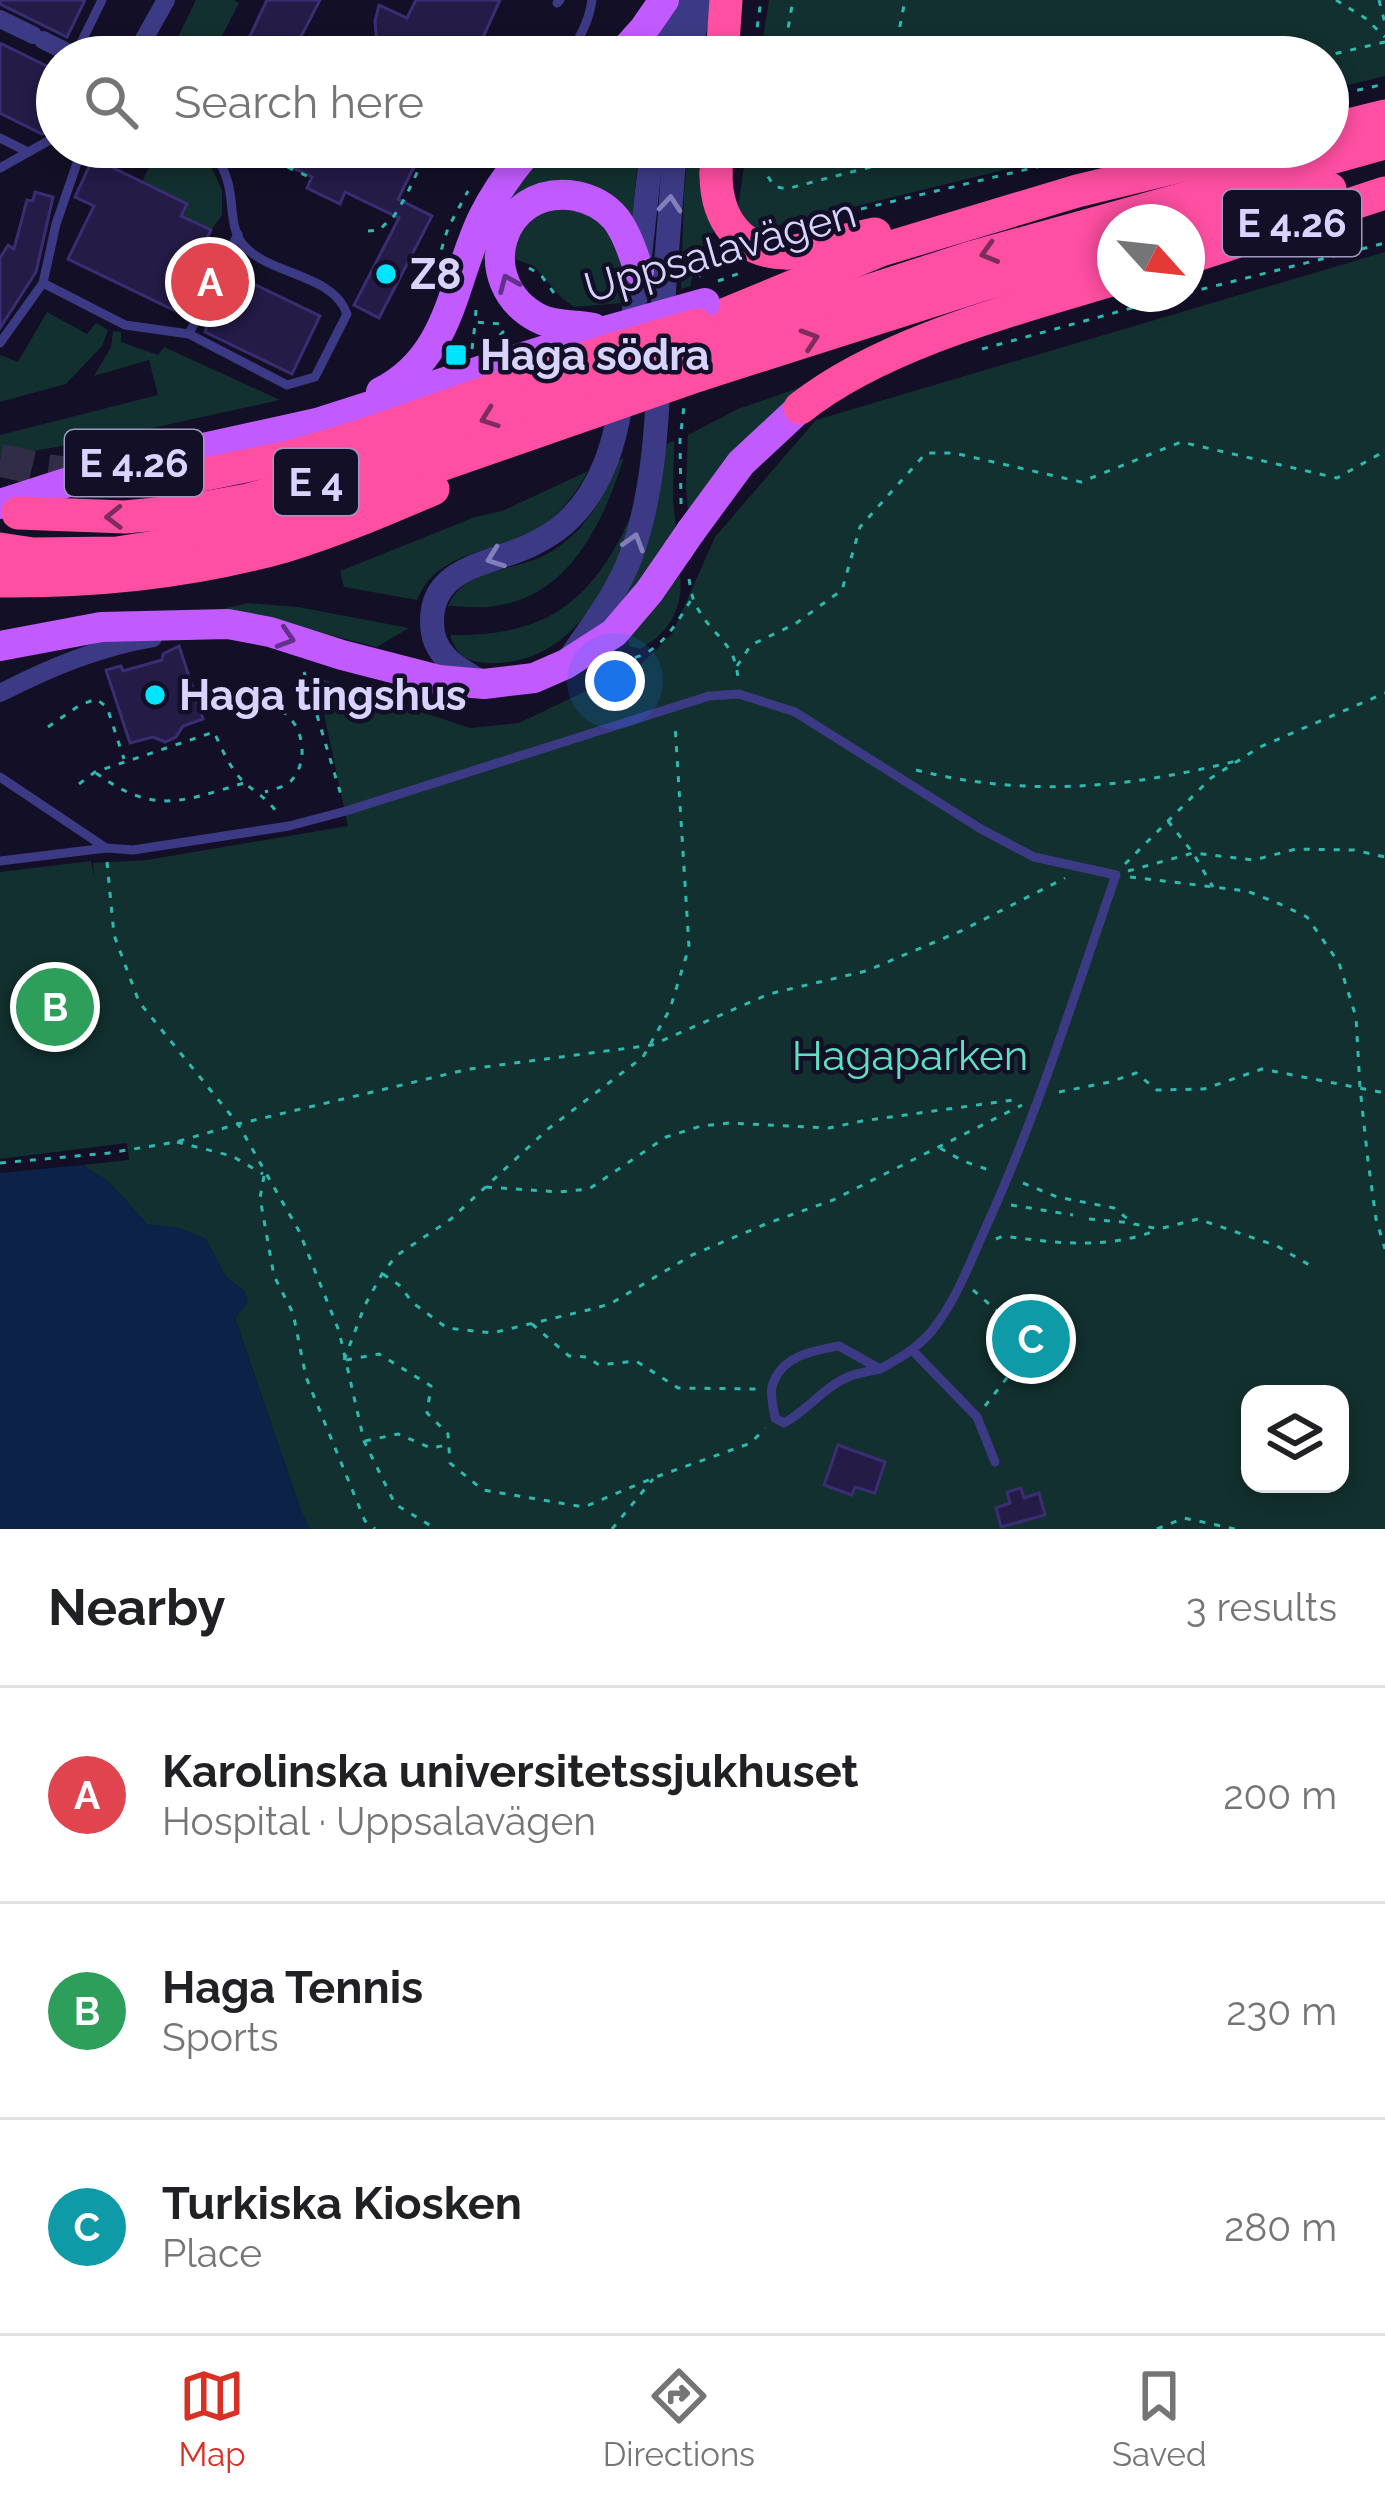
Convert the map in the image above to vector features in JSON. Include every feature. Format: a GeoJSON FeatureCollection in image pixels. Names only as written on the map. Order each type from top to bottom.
{"type":"FeatureCollection","features":[{"type":"Feature","properties":{"kind":"highway"},"geometry":{"type":"LineString","coordinates":[[723,36],[726,0]]}},
{"type":"Feature","properties":{"kind":"highway","name":"E 4.26"},"geometry":{"type":"LineString","coordinates":[[1349,125],[1385,116]]}},
{"type":"Feature","properties":{"kind":"highway","name":"Uppsalavägen"},"geometry":{"type":"LineString","coordinates":[[1349,153],[1385,143]]}},
{"type":"Feature","properties":{"kind":"highway"},"geometry":{"type":"LineString","coordinates":[[716,168],[719,206],[733,232],[758,248],[787,253],[1077,191]]}},
{"type":"Feature","properties":{"kind":"highway","name":"Uppsalavägen"},"geometry":{"type":"LineString","coordinates":[[703,337],[881,250],[1077,191],[1172,168]]}},
{"type":"Feature","properties":{"kind":"highway","name":"Uppsalavägen"},"geometry":{"type":"LineString","coordinates":[[600,369],[970,258],[1295,168]]}},
{"type":"Feature","properties":{"kind":"highway"},"geometry":{"type":"LineString","coordinates":[[1205,221],[1385,175]]}},
{"type":"Feature","properties":{"kind":"highway","name":"E 4.26"},"geometry":{"type":"LineString","coordinates":[[1205,252],[1385,194]]}},
{"type":"Feature","properties":{"kind":"highway","name":"Uppsalavägen"},"geometry":{"type":"LineString","coordinates":[[703,337],[978,286],[1097,252]]}},
{"type":"Feature","properties":{"kind":"highway"},"geometry":{"type":"LineString","coordinates":[[800,408],[840,380],[905,350],[1097,285]]}},
{"type":"Feature","properties":{"kind":"highway"},"geometry":{"type":"LineString","coordinates":[[124,479],[181,478],[290,457],[703,337]]}},
{"type":"Feature","properties":{"kind":"highway","name":"E 4"},"geometry":{"type":"LineString","coordinates":[[0,549],[117,554],[245,533],[551,428],[600,369]]}},
{"type":"Feature","properties":{"kind":"highway","name":"E 4"},"geometry":{"type":"LineString","coordinates":[[9,508],[125,517],[188,512],[270,495],[600,369]]}},
{"type":"Feature","properties":{"kind":"highway"},"geometry":{"type":"LineString","coordinates":[[0,581],[158,572],[289,545],[432,490],[551,428]]}},
{"type":"Feature","properties":{"kind":"main road"},"geometry":{"type":"LineString","coordinates":[[638,36],[664,0]]}},
{"type":"Feature","properties":{"kind":"main road"},"geometry":{"type":"LineString","coordinates":[[271,432],[296,416],[384,391],[423,361],[450,310],[482,220],[513,168]]}},
{"type":"Feature","properties":{"kind":"main road"},"geometry":{"type":"LineString","coordinates":[[600,369],[585,326],[545,322],[516,303],[500,264],[508,225],[522,208],[540,198],[562,195],[591,200],[615,219],[639,271]]}},
{"type":"Feature","properties":{"kind":"main road","name":"Uppsalavägen"},"geometry":{"type":"LineString","coordinates":[[9,508],[112,468],[271,432],[600,369]]}},
{"type":"Feature","properties":{"kind":"main road"},"geometry":{"type":"LineString","coordinates":[[0,646],[101,627],[228,625],[270,632],[341,656],[439,680],[484,684],[534,678],[614,633],[685,550],[741,463],[800,408]]}},
{"type":"Feature","properties":{"kind":"street"},"geometry":{"type":"LineString","coordinates":[[147,36],[166,0]]}},
{"type":"Feature","properties":{"kind":"street"},"geometry":{"type":"LineString","coordinates":[[670,36],[678,0]]}},
{"type":"Feature","properties":{"kind":"street"},"geometry":{"type":"LineString","coordinates":[[693,36],[701,0]]}},
{"type":"Feature","properties":{"kind":"street"},"geometry":{"type":"LineString","coordinates":[[0,19],[36,37]]}},
{"type":"Feature","properties":{"kind":"street"},"geometry":{"type":"LineString","coordinates":[[484,684],[442,655],[431,629],[432,607],[451,578],[534,544],[565,523],[589,496],[608,460],[619,416],[650,168]]}},
{"type":"Feature","properties":{"kind":"street"},"geometry":{"type":"LineString","coordinates":[[566,664],[632,555],[649,488],[673,168]]}},
{"type":"Feature","properties":{"kind":"street"},"geometry":{"type":"LineString","coordinates":[[0,692],[51,667],[131,642],[228,625]]}},
{"type":"Feature","properties":{"kind":"lane"},"geometry":{"type":"LineString","coordinates":[[85,36],[102,0]]}},
{"type":"Feature","properties":{"kind":"lane"},"geometry":{"type":"LineString","coordinates":[[579,36],[592,0]]}},
{"type":"Feature","properties":{"kind":"lane"},"geometry":{"type":"LineString","coordinates":[[0,138],[28,152]]}},
{"type":"Feature","properties":{"kind":"lane"},"geometry":{"type":"LineString","coordinates":[[0,169],[36,148]]}},
{"type":"Feature","properties":{"kind":"lane"},"geometry":{"type":"LineString","coordinates":[[0,343],[43,283],[75,168]]}},
{"type":"Feature","properties":{"kind":"lane"},"geometry":{"type":"LineString","coordinates":[[43,283],[124,325],[189,334],[287,386],[315,377],[346,314],[342,301],[244,246],[234,225],[222,168]]}},
{"type":"Feature","properties":{"kind":"lane"},"geometry":{"type":"LineString","coordinates":[[189,334],[238,234]]}},
{"type":"Feature","properties":{"kind":"lane"},"geometry":{"type":"LineString","coordinates":[[0,861],[106,848],[133,850],[289,826],[709,696],[739,694],[795,712],[981,830],[1034,857],[1116,874],[1008,1176],[961,1284],[933,1329],[913,1351],[880,1369],[849,1376],[784,1423],[775,1418],[771,1389],[788,1362],[807,1352],[839,1346],[880,1369]]}},
{"type":"Feature","properties":{"kind":"lane"},"geometry":{"type":"LineString","coordinates":[[0,777],[106,848]]}},
{"type":"Feature","properties":{"kind":"lane"},"geometry":{"type":"LineString","coordinates":[[913,1351],[977,1417],[995,1462]]}},
{"type":"Feature","properties":{"kind":"path"},"geometry":{"type":"LineString","coordinates":[[756,36],[761,0]]}},
{"type":"Feature","properties":{"kind":"path"},"geometry":{"type":"LineString","coordinates":[[787,36],[793,0]]}},
{"type":"Feature","properties":{"kind":"path"},"geometry":{"type":"LineString","coordinates":[[900,36],[905,0]]}},
{"type":"Feature","properties":{"kind":"path"},"geometry":{"type":"LineString","coordinates":[[1336,0],[1365,18],[1385,39],[1349,49]]}},
{"type":"Feature","properties":{"kind":"path"},"geometry":{"type":"LineString","coordinates":[[1379,0],[1385,23]]}},
{"type":"Feature","properties":{"kind":"path"},"geometry":{"type":"LineString","coordinates":[[1349,93],[1385,84]]}},
{"type":"Feature","properties":{"kind":"path"},"geometry":{"type":"LineString","coordinates":[[288,168],[308,178],[306,182]]}},
{"type":"Feature","properties":{"kind":"path"},"geometry":{"type":"LineString","coordinates":[[368,231],[380,230],[394,216],[419,168]]}},
{"type":"Feature","properties":{"kind":"path"},"geometry":{"type":"LineString","coordinates":[[768,168],[774,186],[786,189],[865,168]]}},
{"type":"Feature","properties":{"kind":"path"},"geometry":{"type":"LineString","coordinates":[[850,212],[1033,168]]}},
{"type":"Feature","properties":{"kind":"path"},"geometry":{"type":"LineString","coordinates":[[1205,288],[1385,243]]}},
{"type":"Feature","properties":{"kind":"path"},"geometry":{"type":"LineString","coordinates":[[524,265],[541,275],[559,300]]}},
{"type":"Feature","properties":{"kind":"path"},"geometry":{"type":"LineString","coordinates":[[472,349],[477,294]]}},
{"type":"Feature","properties":{"kind":"path"},"geometry":{"type":"LineString","coordinates":[[966,353],[1116,312]]}},
{"type":"Feature","properties":{"kind":"path"},"geometry":{"type":"LineString","coordinates":[[475,322],[501,324],[503,332],[494,339]]}},
{"type":"Feature","properties":{"kind":"path"},"geometry":{"type":"LineString","coordinates":[[737,666],[751,645],[795,624],[842,590],[860,527],[926,453],[954,453],[1081,482],[1181,442],[1337,478],[1385,451]]}},
{"type":"Feature","properties":{"kind":"path"},"geometry":{"type":"LineString","coordinates":[[685,550],[692,598],[728,644],[737,666],[739,694]]}},
{"type":"Feature","properties":{"kind":"path"},"geometry":{"type":"LineString","coordinates":[[302,664],[346,811]]}},
{"type":"Feature","properties":{"kind":"path"},"geometry":{"type":"LineString","coordinates":[[1116,874],[1211,778],[1260,747],[1385,693]]}},
{"type":"Feature","properties":{"kind":"path"},"geometry":{"type":"LineString","coordinates":[[48,727],[96,699],[107,707],[124,761]]}},
{"type":"Feature","properties":{"kind":"path"},"geometry":{"type":"LineString","coordinates":[[237,706],[280,710],[298,728],[300,766],[289,784],[262,793]]}},
{"type":"Feature","properties":{"kind":"path"},"geometry":{"type":"LineString","coordinates":[[344,1360],[365,1305],[396,1256],[451,1219],[548,1129],[643,1057],[652,1045],[670,1009],[689,947],[674,708]]}},
{"type":"Feature","properties":{"kind":"path"},"geometry":{"type":"LineString","coordinates":[[80,784],[94,772],[214,732],[245,783],[262,793],[289,826]]}},
{"type":"Feature","properties":{"kind":"path"},"geometry":{"type":"LineString","coordinates":[[910,768],[956,780],[1032,788],[1115,783],[1240,760]]}},
{"type":"Feature","properties":{"kind":"path"},"geometry":{"type":"LineString","coordinates":[[94,772],[124,793],[159,802],[245,783]]}},
{"type":"Feature","properties":{"kind":"path"},"geometry":{"type":"LineString","coordinates":[[1167,820],[1214,889]]}},
{"type":"Feature","properties":{"kind":"path"},"geometry":{"type":"LineString","coordinates":[[106,848],[114,935],[139,1002],[238,1124],[299,1231],[339,1331],[364,1441],[395,1504],[436,1529]]}},
{"type":"Feature","properties":{"kind":"path"},"geometry":{"type":"LineString","coordinates":[[0,1163],[176,1142],[469,1069],[652,1045],[769,994],[866,971],[961,932],[1062,878],[1116,874],[1193,853],[1254,860],[1296,849],[1354,850],[1385,857]]}},
{"type":"Feature","properties":{"kind":"path"},"geometry":{"type":"LineString","coordinates":[[1116,874],[1247,891],[1307,917],[1340,962],[1356,1017],[1376,1219],[1385,1249]]}},
{"type":"Feature","properties":{"kind":"path"},"geometry":{"type":"LineString","coordinates":[[486,1187],[589,1189],[666,1137],[701,1126],[829,1128],[1040,1096],[1136,1073],[1156,1090],[1204,1089],[1262,1069],[1385,1093]]}},
{"type":"Feature","properties":{"kind":"path"},"geometry":{"type":"LineString","coordinates":[[382,1274],[447,1328],[492,1333],[610,1304],[692,1255],[833,1200],[1040,1096]]}},
{"type":"Feature","properties":{"kind":"path"},"geometry":{"type":"LineString","coordinates":[[176,1142],[232,1156],[265,1174]]}},
{"type":"Feature","properties":{"kind":"path"},"geometry":{"type":"LineString","coordinates":[[939,1148],[963,1162],[1058,1197],[1114,1208],[1134,1224]]}},
{"type":"Feature","properties":{"kind":"path"},"geometry":{"type":"LineString","coordinates":[[265,1174],[260,1198],[274,1276],[293,1313],[306,1377],[365,1521],[375,1529]]}},
{"type":"Feature","properties":{"kind":"path"},"geometry":{"type":"LineString","coordinates":[[997,1202],[1073,1216]]}},
{"type":"Feature","properties":{"kind":"path"},"geometry":{"type":"LineString","coordinates":[[1089,1219],[1159,1229]]}},
{"type":"Feature","properties":{"kind":"path"},"geometry":{"type":"LineString","coordinates":[[978,1246],[1003,1236],[1073,1245],[1132,1240],[1198,1219],[1277,1246],[1311,1266]]}},
{"type":"Feature","properties":{"kind":"path"},"geometry":{"type":"LineString","coordinates":[[961,1284],[1011,1324]]}},
{"type":"Feature","properties":{"kind":"path"},"geometry":{"type":"LineString","coordinates":[[532,1324],[569,1356],[587,1357],[599,1365],[637,1361],[678,1388],[771,1389]]}},
{"type":"Feature","properties":{"kind":"path"},"geometry":{"type":"LineString","coordinates":[[344,1360],[380,1354],[430,1386],[427,1413],[448,1434],[450,1463],[483,1490],[584,1508],[751,1443],[775,1418]]}},
{"type":"Feature","properties":{"kind":"path"},"geometry":{"type":"LineString","coordinates":[[977,1417],[1020,1361]]}},
{"type":"Feature","properties":{"kind":"path"},"geometry":{"type":"LineString","coordinates":[[364,1441],[398,1434],[431,1448],[449,1444]]}},
{"type":"Feature","properties":{"kind":"path"},"geometry":{"type":"LineString","coordinates":[[612,1529],[653,1478]]}},
{"type":"Feature","properties":{"kind":"path"},"geometry":{"type":"LineString","coordinates":[[1157,1529],[1184,1518],[1235,1529]]}},
{"type":"Feature","properties":{"kind":"green space"},"geometry":{"type":"Polygon","coordinates":[[[196,0],[239,3],[222,36],[178,36],[196,0]]]}},
{"type":"Feature","properties":{"kind":"green space"},"geometry":{"type":"Polygon","coordinates":[[[769,0],[1385,0],[1385,76],[1349,85],[1349,36],[763,36],[769,0]]]}},
{"type":"Feature","properties":{"kind":"green space"},"geometry":{"type":"Polygon","coordinates":[[[149,168],[212,168],[222,190],[222,215],[211,230],[181,216],[187,203],[142,182],[149,168]]]}},
{"type":"Feature","properties":{"kind":"green space"},"geometry":{"type":"Polygon","coordinates":[[[530,168],[637,168],[631,231],[562,185],[489,258],[479,261],[489,228],[530,168]]]}},
{"type":"Feature","properties":{"kind":"green space"},"geometry":{"type":"Polygon","coordinates":[[[687,168],[712,168],[717,226],[699,252],[690,286],[681,289],[687,168]]]}},
{"type":"Feature","properties":{"kind":"green space"},"geometry":{"type":"Polygon","coordinates":[[[744,168],[1012,168],[751,232],[737,214],[744,168]]]}},
{"type":"Feature","properties":{"kind":"green space"},"geometry":{"type":"Polygon","coordinates":[[[559,202],[607,224],[622,268],[622,303],[574,307],[534,266],[509,257],[516,228],[559,202]]]}},
{"type":"Feature","properties":{"kind":"green space","name":"Hagaparken"},"geometry":{"type":"Polygon","coordinates":[[[1385,252],[1385,1529],[310,1529],[235,1318],[245,1292],[226,1277],[206,1239],[179,1228],[147,1224],[109,1182],[82,1165],[129,1160],[127,1143],[0,1159],[0,872],[91,861],[94,877],[93,863],[147,860],[348,826],[316,677],[470,728],[519,723],[640,665],[672,634],[715,537],[816,420],[1182,312],[1205,312],[1205,305],[1385,252]]]}},
{"type":"Feature","properties":{"kind":"green space"},"geometry":{"type":"Polygon","coordinates":[[[47,312],[87,334],[96,323],[108,330],[102,346],[66,384],[0,402],[0,355],[18,362],[47,312]]]}},
{"type":"Feature","properties":{"kind":"green space"},"geometry":{"type":"Polygon","coordinates":[[[113,331],[121,332],[121,342],[158,355],[164,347],[280,400],[0,457],[0,435],[158,395],[149,360],[94,376],[111,347],[113,331]]]}},
{"type":"Feature","properties":{"kind":"green space"},"geometry":{"type":"Polygon","coordinates":[[[813,383],[688,512],[688,435],[738,409],[813,383]]]}},
{"type":"Feature","properties":{"kind":"green space"},"geometry":{"type":"Polygon","coordinates":[[[674,441],[676,531],[646,578],[609,614],[666,444],[674,441]]]}},
{"type":"Feature","properties":{"kind":"green space"},"geometry":{"type":"Polygon","coordinates":[[[624,458],[594,530],[563,572],[544,588],[489,607],[448,606],[455,594],[477,578],[545,555],[570,537],[591,515],[624,458]]]}},
{"type":"Feature","properties":{"kind":"green space"},"geometry":{"type":"Polygon","coordinates":[[[588,471],[568,501],[542,526],[447,565],[425,585],[417,600],[344,587],[340,571],[475,517],[502,511],[588,471]]]}},
{"type":"Feature","properties":{"kind":"green space"},"geometry":{"type":"Polygon","coordinates":[[[634,509],[618,567],[583,617],[559,641],[511,662],[470,660],[460,654],[450,635],[515,629],[565,606],[603,567],[634,509]]]}},
{"type":"Feature","properties":{"kind":"green space"},"geometry":{"type":"Polygon","coordinates":[[[680,575],[679,598],[666,628],[640,649],[629,646],[628,634],[680,575]]]}},
{"type":"Feature","properties":{"kind":"green space"},"geometry":{"type":"Polygon","coordinates":[[[248,603],[298,607],[409,628],[377,647],[218,610],[248,603]]]}},
{"type":"Feature","properties":{"kind":"water"},"geometry":{"type":"Polygon","coordinates":[[[82,1165],[109,1182],[147,1224],[179,1228],[206,1239],[226,1277],[245,1292],[248,1302],[235,1319],[310,1529],[0,1529],[0,1173],[82,1165]]]}},
{"type":"Feature","properties":{"kind":"building"},"geometry":{"type":"Polygon","coordinates":[[[0,0],[85,0],[67,36],[0,0]]]}},
{"type":"Feature","properties":{"kind":"building"},"geometry":{"type":"Polygon","coordinates":[[[267,0],[320,0],[301,36],[250,36],[267,0]]]}},
{"type":"Feature","properties":{"kind":"building"},"geometry":{"type":"Polygon","coordinates":[[[416,0],[500,0],[484,36],[376,36],[379,5],[407,18],[416,0]]]}},
{"type":"Feature","properties":{"kind":"building"},"geometry":{"type":"Polygon","coordinates":[[[0,43],[36,61],[36,131],[0,113],[0,43]]]}},
{"type":"Feature","properties":{"kind":"building"},"geometry":{"type":"Polygon","coordinates":[[[88,168],[113,168],[187,204],[181,216],[211,230],[188,277],[204,284],[188,317],[68,259],[94,206],[75,197],[88,168]]]}},
{"type":"Feature","properties":{"kind":"building"},"geometry":{"type":"Polygon","coordinates":[[[293,168],[414,168],[398,199],[432,216],[379,318],[354,305],[399,218],[345,192],[340,204],[307,188],[312,177],[293,168]]]}},
{"type":"Feature","properties":{"kind":"building"},"geometry":{"type":"Polygon","coordinates":[[[35,192],[53,197],[36,272],[0,328],[0,258],[8,245],[14,249],[27,200],[33,201],[35,192]]]}},
{"type":"Feature","properties":{"kind":"building"},"geometry":{"type":"Polygon","coordinates":[[[233,274],[320,316],[292,374],[205,332],[204,324],[233,274]]]}},
{"type":"Feature","properties":{"kind":"building","name":"Haga tingshus"},"geometry":{"type":"Polygon","coordinates":[[[179,646],[203,719],[183,726],[165,742],[153,737],[130,743],[106,670],[121,666],[123,671],[162,660],[163,654],[179,646]]]}},
{"type":"Feature","properties":{"kind":"building"},"geometry":{"type":"Polygon","coordinates":[[[1017,1317],[1036,1326],[1044,1323],[1050,1341],[1033,1352],[1031,1361],[1013,1356],[1012,1337],[1005,1331],[1017,1317]]]}},
{"type":"Feature","properties":{"kind":"building"},"geometry":{"type":"Polygon","coordinates":[[[838,1445],[885,1462],[875,1493],[855,1487],[852,1495],[824,1485],[838,1445]]]}},
{"type":"Feature","properties":{"kind":"building"},"geometry":{"type":"Polygon","coordinates":[[[1021,1488],[1024,1498],[1039,1493],[1045,1515],[1001,1527],[996,1508],[1010,1503],[1007,1492],[1021,1488]]]}},
{"type":"Feature","properties":{"kind":"tunnel"},"geometry":{"type":"LineString","coordinates":[[0,460],[98,477]]}},
{"type":"Feature","properties":{"kind":"place","name":"Z8"},"geometry":{"type":"Point","coordinates":[386,274]}},
{"type":"Feature","properties":{"kind":"place","name":"Karolinska universitetssjukhuset"},"geometry":{"type":"Point","coordinates":[210,282]}},
{"type":"Feature","properties":{"kind":"place","name":"Haga södra"},"geometry":{"type":"Point","coordinates":[456,355]}},
{"type":"Feature","properties":{"kind":"place","name":"Haga tingshus"},"geometry":{"type":"Point","coordinates":[155,695]}},
{"type":"Feature","properties":{"kind":"place","name":"Haga Tennis"},"geometry":{"type":"Point","coordinates":[55,1007]}},
{"type":"Feature","properties":{"kind":"place","name":"Turkiska Kiosken"},"geometry":{"type":"Point","coordinates":[1031,1339]}}]}
